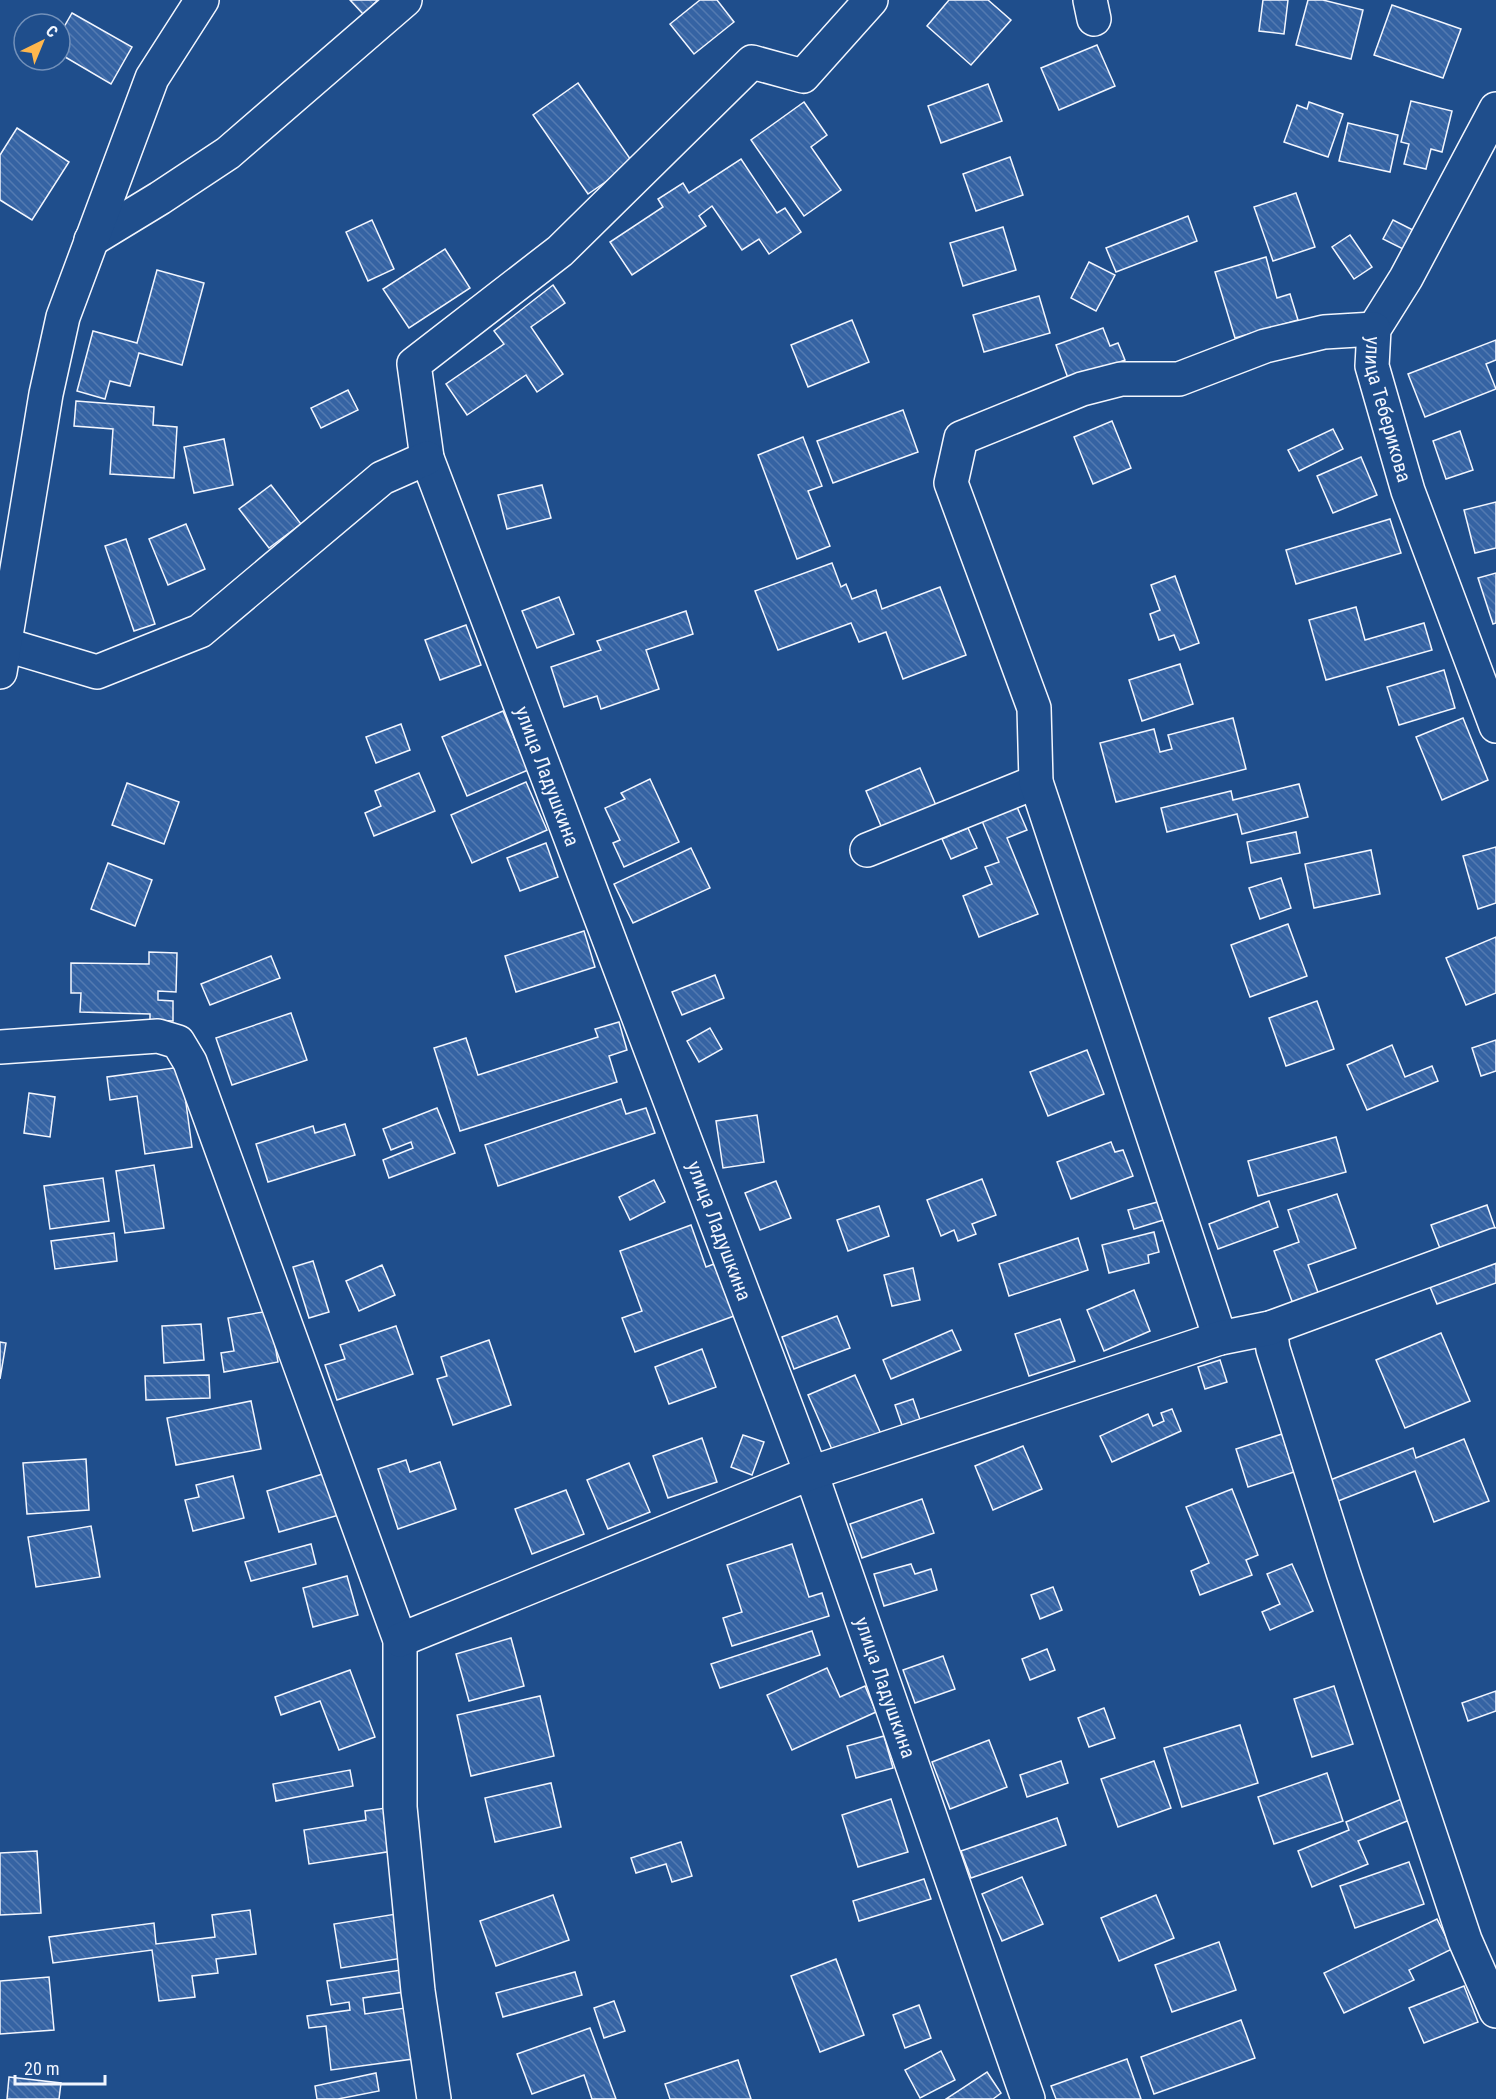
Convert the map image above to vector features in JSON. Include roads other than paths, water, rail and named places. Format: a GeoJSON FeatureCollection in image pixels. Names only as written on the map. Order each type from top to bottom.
{"type":"FeatureCollection","features":[{"type":"Feature","properties":{"kind":"street"},"geometry":{"type":"LineString","coordinates":[[202,0],[152,78],[63,317],[46,394],[2,653],[97,672],[200,631],[381,478],[427,458]]}},
{"type":"Feature","properties":{"kind":"street"},"geometry":{"type":"LineString","coordinates":[[92,240],[228,153],[405,0]]}},
{"type":"Feature","properties":{"kind":"street","name":"улица Ладушкина"},"geometry":{"type":"LineString","coordinates":[[871,0],[803,76],[752,62],[560,251],[414,364],[427,458],[811,1473],[1028,2099]]}},
{"type":"Feature","properties":{"kind":"street","name":"улица Теберикова"},"geometry":{"type":"LineString","coordinates":[[1496,109],[1406,278],[1374,329],[1372,366],[1408,491],[1496,726]]}},
{"type":"Feature","properties":{"kind":"street"},"geometry":{"type":"LineString","coordinates":[[1220,1338],[1036,782],[1034,708],[951,483],[961,438],[1082,389],[1121,378],[1179,379],[1266,346],[1324,332],[1374,329]]}},
{"type":"Feature","properties":{"kind":"street"},"geometry":{"type":"LineString","coordinates":[[867,850],[1036,782]]}},
{"type":"Feature","properties":{"kind":"street"},"geometry":{"type":"LineString","coordinates":[[0,1047],[158,1036],[178,1042],[190,1062],[400,1640],[400,1808],[418,1991],[434,2099]]}},
{"type":"Feature","properties":{"kind":"street"},"geometry":{"type":"LineString","coordinates":[[400,1640],[811,1473],[1220,1338],[1270,1328],[1496,1245]]}},
{"type":"Feature","properties":{"kind":"street"},"geometry":{"type":"LineString","coordinates":[[1270,1328],[1273,1349],[1329,1527],[1439,1862],[1465,1940],[1496,2011]]}}]}
